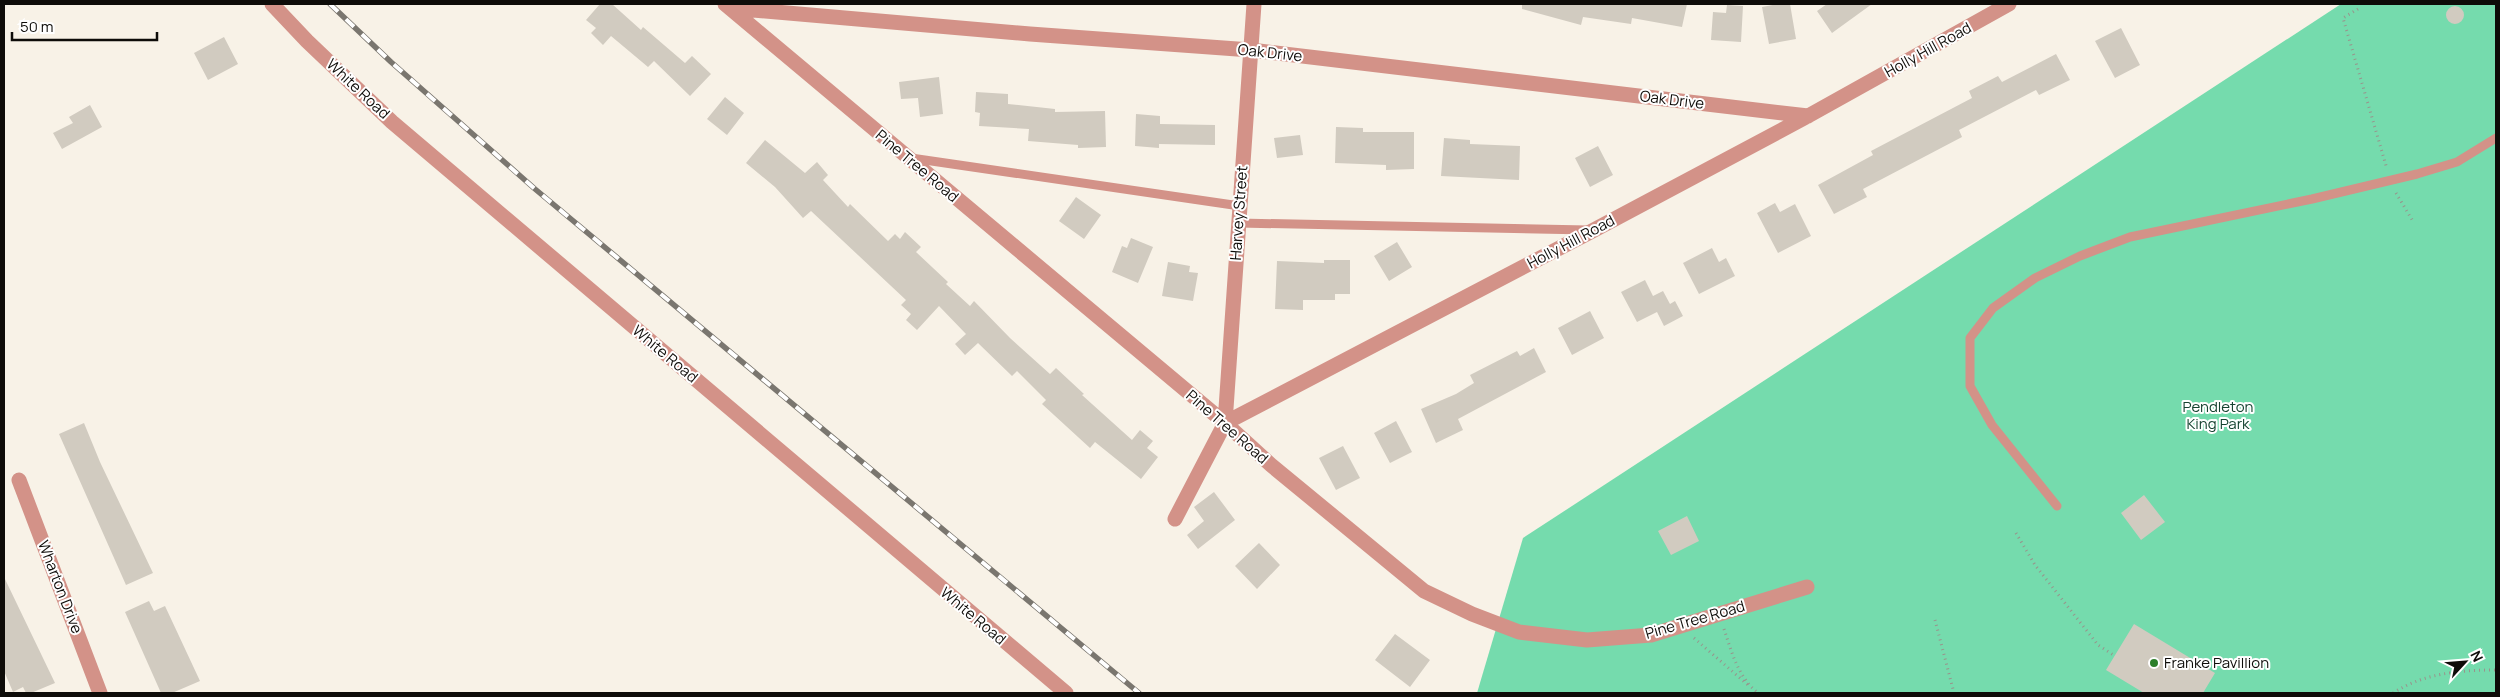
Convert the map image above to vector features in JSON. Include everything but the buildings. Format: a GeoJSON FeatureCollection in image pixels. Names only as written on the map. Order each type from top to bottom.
{"type":"FeatureCollection","features":[{"type":"Feature","properties":{"kind":"street","name":"White Road"},"geometry":{"type":"LineString","coordinates":[[272,4],[307,41],[392,122],[1066,693]]}},
{"type":"Feature","properties":{"kind":"street","name":"Harvey Street"},"geometry":{"type":"LineString","coordinates":[[1225,423],[1254,4]]}},
{"type":"Feature","properties":{"kind":"street","name":"Holly Hill Road"},"geometry":{"type":"LineString","coordinates":[[1225,423],[1808,116],[2009,4]]}},
{"type":"Feature","properties":{"kind":"street","name":"Oak Drive"},"geometry":{"type":"LineString","coordinates":[[728,6],[1020,34],[1250,50],[1808,116]]}},
{"type":"Feature","properties":{"kind":"street","name":"Pine Tree Road"},"geometry":{"type":"LineString","coordinates":[[728,6],[1225,423],[1271,465],[1424,591],[1472,614],[1519,632],[1587,640],[1651,635],[1807,587]]}},
{"type":"Feature","properties":{"kind":"street"},"geometry":{"type":"LineString","coordinates":[[1175,519],[1225,423]]}},
{"type":"Feature","properties":{"kind":"street","name":"Wharton Drive"},"geometry":{"type":"LineString","coordinates":[[19,480],[100,693]]}},
{"type":"Feature","properties":{"kind":"lane"},"geometry":{"type":"LineString","coordinates":[[2057,506],[1992,425],[1970,386],[1970,338],[1993,308],[2035,278],[2080,256],[2130,237],[2312,199],[2457,162],[2496,138]]}},
{"type":"Feature","properties":{"kind":"lane"},"geometry":{"type":"LineString","coordinates":[[906,157],[1240,206]]}},
{"type":"Feature","properties":{"kind":"lane"},"geometry":{"type":"LineString","coordinates":[[1239,223],[1594,230]]}},
{"type":"Feature","properties":{"kind":"path"},"geometry":{"type":"LineString","coordinates":[[2358,9],[2343,18],[2390,180],[2414,223]]}},
{"type":"Feature","properties":{"kind":"path"},"geometry":{"type":"LineString","coordinates":[[2016,533],[2035,566],[2098,645],[2115,656]]}},
{"type":"Feature","properties":{"kind":"path"},"geometry":{"type":"LineString","coordinates":[[1720,615],[1736,663],[1748,685]]}},
{"type":"Feature","properties":{"kind":"path"},"geometry":{"type":"LineString","coordinates":[[1935,620],[1954,693]]}},
{"type":"Feature","properties":{"kind":"path"},"geometry":{"type":"LineString","coordinates":[[1680,626],[1758,693]]}},
{"type":"Feature","properties":{"kind":"path"},"geometry":{"type":"LineString","coordinates":[[2394,693],[2406,685],[2449,672],[2496,670]]}},
{"type":"Feature","properties":{"kind":"green space","name":"Pendleton King Park"},"geometry":{"type":"Polygon","coordinates":[[[2341,4],[2496,4],[2496,693],[1477,693],[1523,538],[2341,4]]]}},
{"type":"Feature","properties":{"kind":"railway"},"geometry":{"type":"LineString","coordinates":[[330,4],[391,62],[535,189],[1139,693]]}},
{"type":"Feature","properties":{"kind":"place","name":"Franke Pavillion"},"geometry":{"type":"Point","coordinates":[2154,663]}}]}
